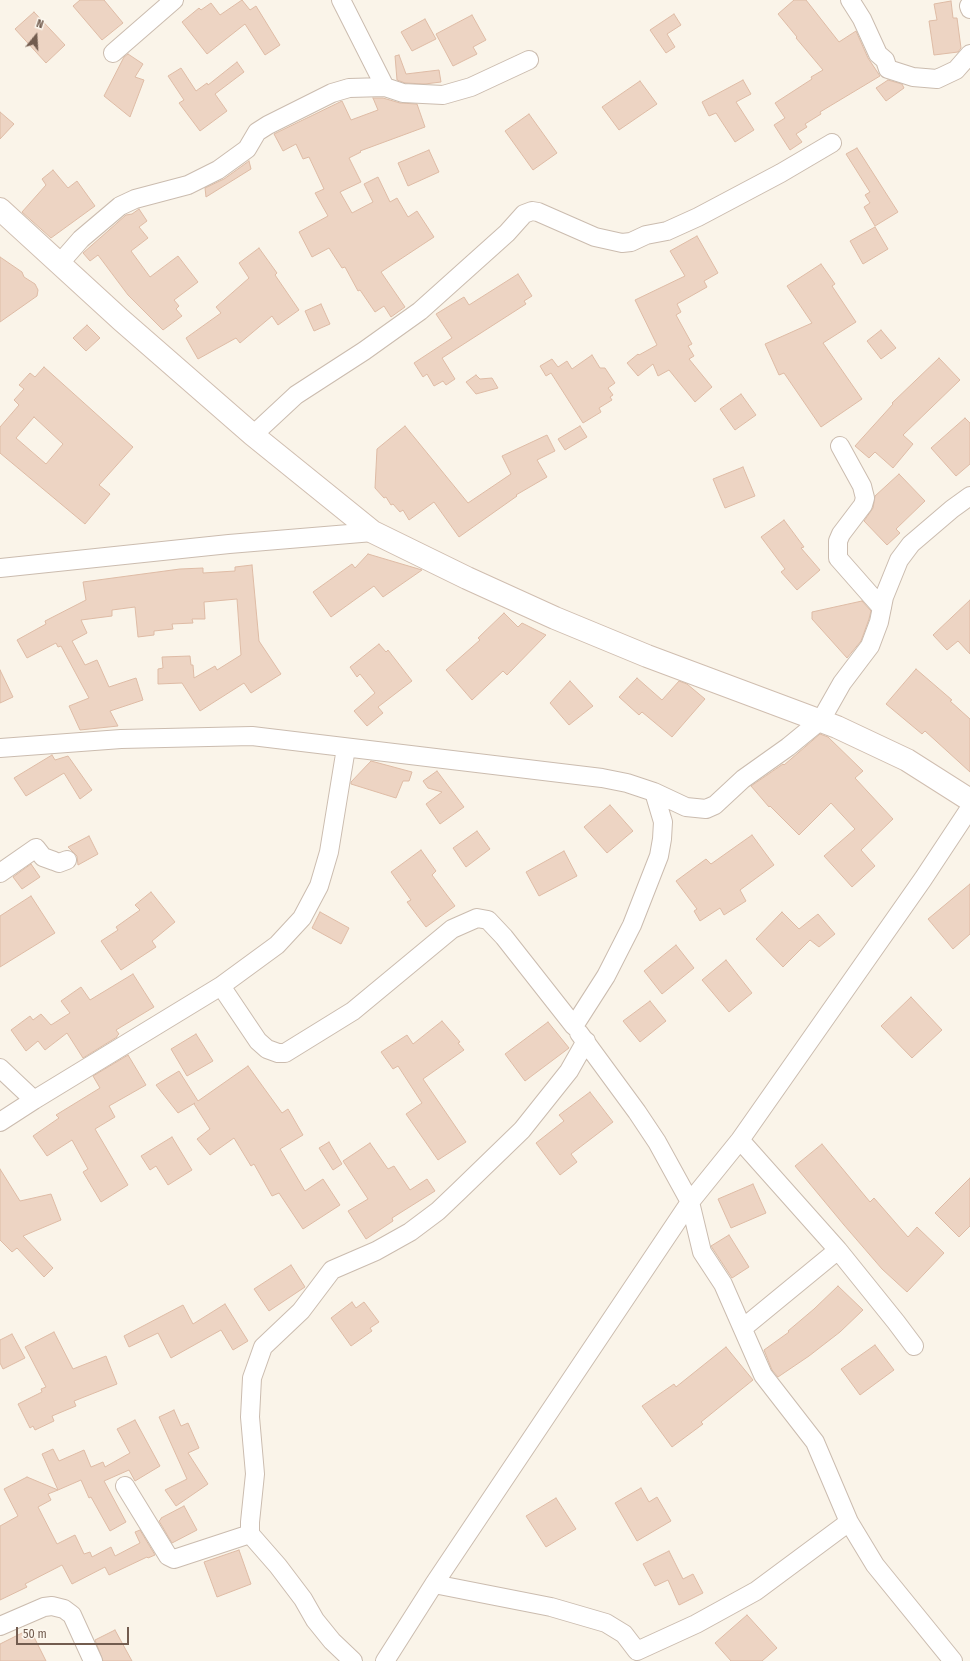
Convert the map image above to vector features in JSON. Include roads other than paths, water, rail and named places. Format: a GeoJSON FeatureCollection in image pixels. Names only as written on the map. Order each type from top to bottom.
{"type":"FeatureCollection","features":[{"type":"Feature","properties":{"kind":"street"},"geometry":{"type":"LineString","coordinates":[[113,53],[174,0]]}},
{"type":"Feature","properties":{"kind":"street"},"geometry":{"type":"LineString","coordinates":[[341,0],[385,87]]}},
{"type":"Feature","properties":{"kind":"street"},"geometry":{"type":"LineString","coordinates":[[850,0],[862,19],[878,54],[885,60],[888,69],[913,77],[937,79],[956,70],[970,54]]}},
{"type":"Feature","properties":{"kind":"street"},"geometry":{"type":"LineString","coordinates":[[60,263],[81,239],[120,206],[135,199],[188,185],[218,170],[247,149],[257,132],[268,125],[338,92],[349,88],[385,87],[403,93],[443,95],[471,87],[529,60]]}},
{"type":"Feature","properties":{"kind":"street"},"geometry":{"type":"LineString","coordinates":[[253,435],[296,395],[364,351],[420,311],[507,233],[524,214],[532,211],[538,212],[595,237],[622,243],[631,242],[646,235],[667,231],[698,217],[781,173],[832,143]]}},
{"type":"Feature","properties":{"kind":"street"},"geometry":{"type":"LineString","coordinates":[[0,209],[120,319],[253,435],[373,532],[467,578],[555,618],[647,656],[837,726],[907,760],[970,800]]}},
{"type":"Feature","properties":{"kind":"street"},"geometry":{"type":"LineString","coordinates":[[840,446],[862,486],[865,498],[863,505],[841,534],[838,542],[838,558],[882,608]]}},
{"type":"Feature","properties":{"kind":"street"},"geometry":{"type":"LineString","coordinates":[[0,748],[121,739],[252,736],[602,778],[627,783],[654,792],[686,807],[696,809],[710,807],[715,805],[743,779],[788,747],[821,720],[842,683],[870,646],[884,597],[899,560],[911,544],[952,508],[970,496]]}},
{"type":"Feature","properties":{"kind":"street"},"geometry":{"type":"LineString","coordinates":[[0,568],[228,544],[373,532]]}},
{"type":"Feature","properties":{"kind":"street"},"geometry":{"type":"LineString","coordinates":[[0,1122],[221,986],[277,945],[302,918],[319,886],[329,852],[346,748]]}},
{"type":"Feature","properties":{"kind":"street"},"geometry":{"type":"LineString","coordinates":[[574,1026],[606,976],[632,925],[658,856],[662,840],[663,822],[654,792]]}},
{"type":"Feature","properties":{"kind":"street"},"geometry":{"type":"LineString","coordinates":[[385,1661],[434,1584],[690,1202],[740,1140],[923,879],[970,808]]}},
{"type":"Feature","properties":{"kind":"street"},"geometry":{"type":"LineString","coordinates":[[0,873],[36,848],[43,857],[59,863],[67,860]]}},
{"type":"Feature","properties":{"kind":"street"},"geometry":{"type":"LineString","coordinates":[[221,986],[258,1041],[267,1049],[278,1053],[285,1053],[353,1011],[452,929],[476,918],[488,920],[504,937],[586,1041],[657,1142],[690,1202],[702,1252],[723,1284],[763,1375],[815,1442],[849,1522],[875,1565],[953,1661]]}},
{"type":"Feature","properties":{"kind":"street"},"geometry":{"type":"LineString","coordinates":[[352,1661],[332,1641],[315,1620],[278,1566],[250,1534],[255,1474],[250,1416],[252,1378],[263,1347],[301,1311],[332,1270],[376,1251],[410,1232],[438,1211],[522,1130],[568,1071],[586,1041]]}},
{"type":"Feature","properties":{"kind":"street"},"geometry":{"type":"LineString","coordinates":[[0,1068],[34,1100]]}},
{"type":"Feature","properties":{"kind":"street"},"geometry":{"type":"LineString","coordinates":[[740,1140],[838,1250],[914,1346]]}},
{"type":"Feature","properties":{"kind":"street"},"geometry":{"type":"LineString","coordinates":[[743,1328],[838,1250]]}},
{"type":"Feature","properties":{"kind":"street"},"geometry":{"type":"LineString","coordinates":[[125,1486],[168,1556],[174,1559],[250,1534]]}},
{"type":"Feature","properties":{"kind":"street"},"geometry":{"type":"LineString","coordinates":[[434,1584],[551,1607],[606,1623],[624,1634],[637,1656],[756,1591],[849,1522]]}},
{"type":"Feature","properties":{"kind":"street"},"geometry":{"type":"LineString","coordinates":[[0,1626],[44,1607],[59,1607],[72,1615],[93,1661]]}}]}
